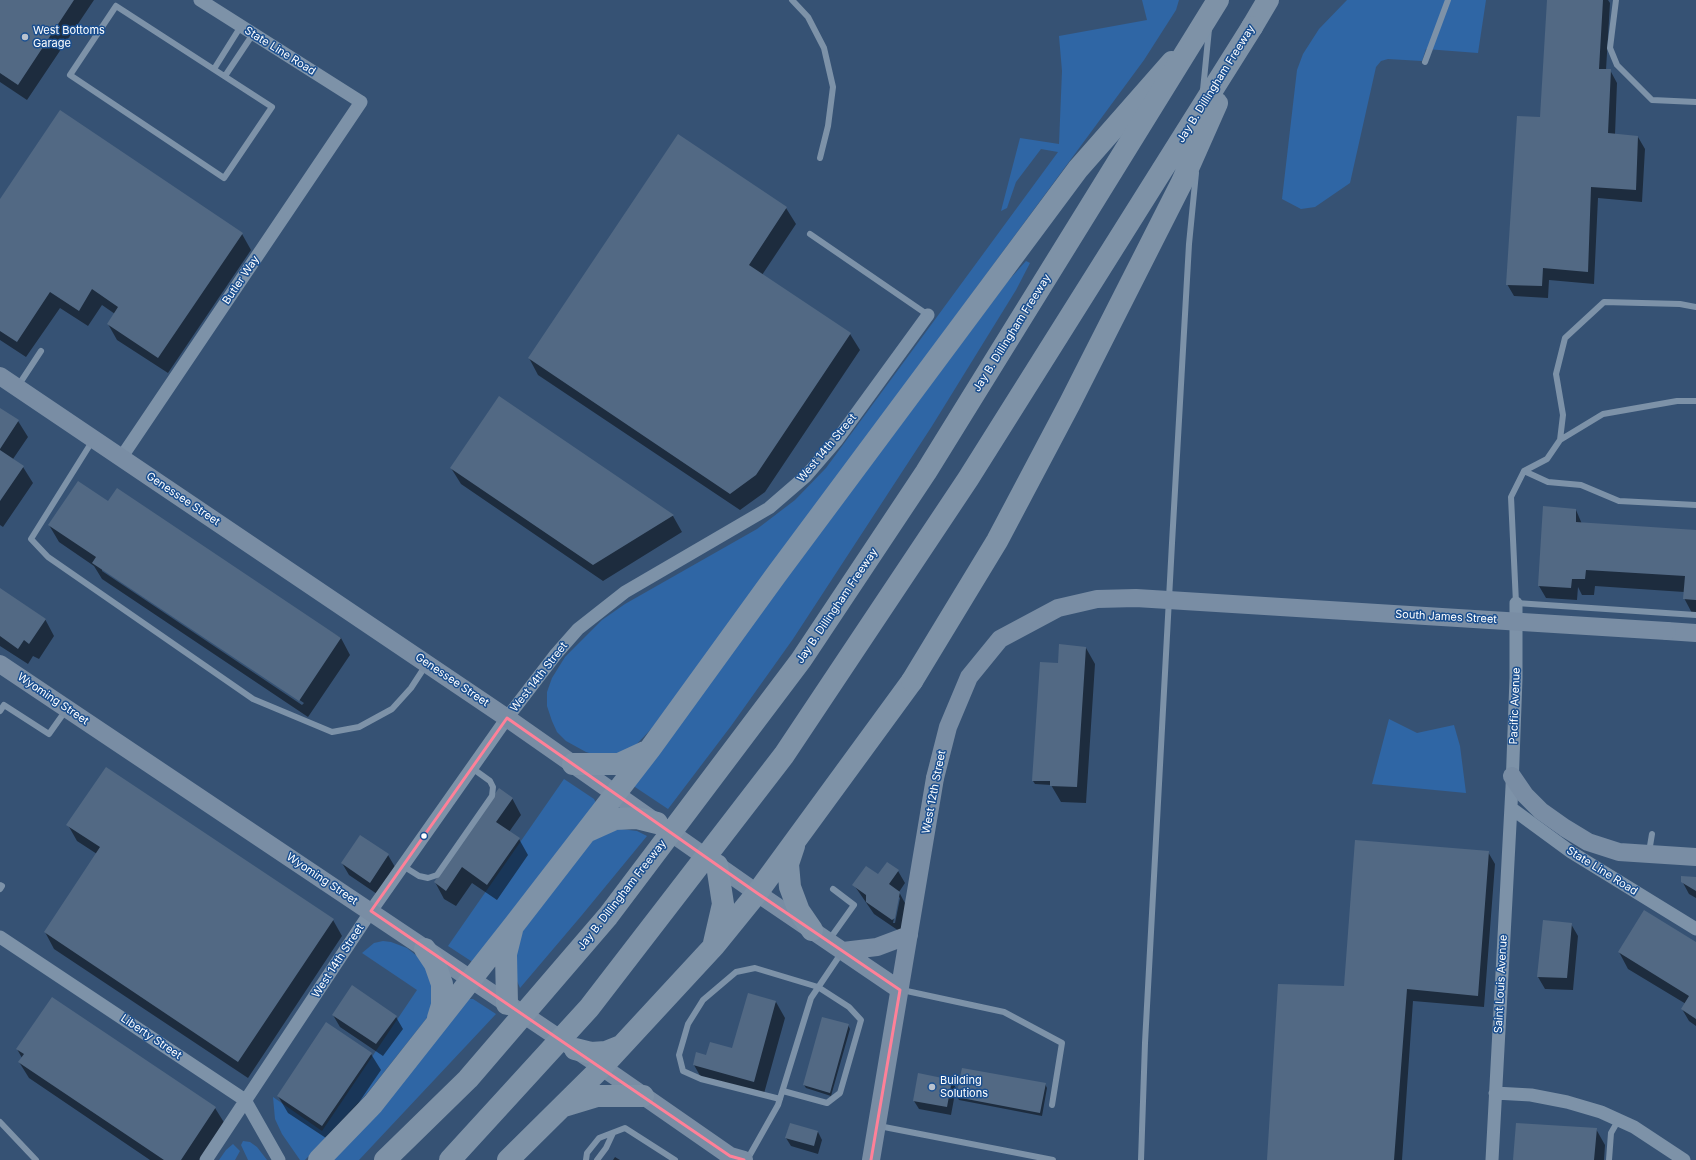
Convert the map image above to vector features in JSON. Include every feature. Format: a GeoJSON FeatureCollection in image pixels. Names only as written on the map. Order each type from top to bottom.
{"type":"FeatureCollection","features":[{"type":"Feature","properties":{"kind":"highway","name":"Jay B. Dillingham Freeway"},"geometry":{"type":"LineString","coordinates":[[385,1160],[468,1079],[608,916],[802,660],[926,472],[1218,0]]}},
{"type":"Feature","properties":{"kind":"highway","name":"Jay B. Dillingham Freeway"},"geometry":{"type":"LineString","coordinates":[[450,1160],[589,1008],[784,755],[968,479],[1268,0]]}},
{"type":"Feature","properties":{"kind":"highway"},"geometry":{"type":"LineString","coordinates":[[508,1160],[602,1066],[714,946],[757,893],[912,681],[997,541],[1070,403],[1182,182],[1252,27]]}},
{"type":"Feature","properties":{"kind":"highway"},"geometry":{"type":"LineString","coordinates":[[319,1160],[373,1104],[650,749],[776,575],[1078,169],[1197,34]]}},
{"type":"Feature","properties":{"kind":"highway"},"geometry":{"type":"LineString","coordinates":[[573,764],[619,764],[650,749]]}},
{"type":"Feature","properties":{"kind":"highway"},"geometry":{"type":"LineString","coordinates":[[583,834],[598,825],[615,819],[637,818],[658,822]]}},
{"type":"Feature","properties":{"kind":"highway"},"geometry":{"type":"LineString","coordinates":[[796,840],[788,864],[790,887],[799,911],[820,936]]}},
{"type":"Feature","properties":{"kind":"highway"},"geometry":{"type":"LineString","coordinates":[[714,946],[722,904],[717,865]]}},
{"type":"Feature","properties":{"kind":"highway"},"geometry":{"type":"LineString","coordinates":[[507,1004],[506,954],[514,925]]}},
{"type":"Feature","properties":{"kind":"highway"},"geometry":{"type":"LineString","coordinates":[[425,948],[435,964],[442,984],[442,1005],[436,1023]]}},
{"type":"Feature","properties":{"kind":"highway"},"geometry":{"type":"LineString","coordinates":[[575,1049],[591,1053],[606,1052],[621,1046]]}},
{"type":"Feature","properties":{"kind":"highway"},"geometry":{"type":"LineString","coordinates":[[561,1107],[597,1096],[643,1096]]}},
{"type":"Feature","properties":{"kind":"main road","name":"Genessee Street"},"geometry":{"type":"LineString","coordinates":[[0,376],[507,718],[658,822],[757,893],[900,990]]}},
{"type":"Feature","properties":{"kind":"main road","name":"West 12th Street"},"geometry":{"type":"LineString","coordinates":[[871,1160],[935,778],[948,727],[969,677],[1000,639],[1058,608],[1097,599],[1136,598],[1195,602]]}},
{"type":"Feature","properties":{"kind":"main road","name":"South James Street"},"geometry":{"type":"LineString","coordinates":[[1195,602],[1696,633]]}},
{"type":"Feature","properties":{"kind":"main road","name":"Wyoming Street"},"geometry":{"type":"LineString","coordinates":[[0,664],[602,1066],[730,1156],[746,1160]]}},
{"type":"Feature","properties":{"kind":"main road"},"geometry":{"type":"LineString","coordinates":[[1512,776],[1525,795],[1540,811],[1582,838],[1619,852],[1696,857]]}},
{"type":"Feature","properties":{"kind":"main road"},"geometry":{"type":"LineString","coordinates":[[843,951],[877,947],[909,935]]}},
{"type":"Feature","properties":{"kind":"street","name":"State Line Road"},"geometry":{"type":"LineString","coordinates":[[200,0],[361,102]]}},
{"type":"Feature","properties":{"kind":"street","name":"Butler Way"},"geometry":{"type":"LineString","coordinates":[[121,458],[361,102]]}},
{"type":"Feature","properties":{"kind":"street","name":"West 14th Street"},"geometry":{"type":"LineString","coordinates":[[206,1160],[370,911],[507,718],[556,654],[578,629],[625,592],[769,508],[806,476],[837,440],[928,315]]}},
{"type":"Feature","properties":{"kind":"street","name":"Pacific Avenue"},"geometry":{"type":"LineString","coordinates":[[1511,808],[1516,678],[1516,604]]}},
{"type":"Feature","properties":{"kind":"street","name":"State Line Road"},"geometry":{"type":"LineString","coordinates":[[1511,808],[1571,852],[1696,930]]}},
{"type":"Feature","properties":{"kind":"street","name":"Saint Louis Avenue"},"geometry":{"type":"LineString","coordinates":[[1492,1160],[1511,808]]}},
{"type":"Feature","properties":{"kind":"street","name":"Liberty Street"},"geometry":{"type":"LineString","coordinates":[[1,940],[245,1100],[279,1160]]}},
{"type":"Feature","properties":{"kind":"street"},"geometry":{"type":"LineString","coordinates":[[1495,1093],[1531,1095],[1567,1102],[1619,1119],[1634,1127],[1684,1160]]}},
{"type":"Feature","properties":{"kind":"lane"},"geometry":{"type":"LineString","coordinates":[[792,0],[808,17],[824,48],[833,87],[828,126],[820,158]]}},
{"type":"Feature","properties":{"kind":"lane"},"geometry":{"type":"LineString","coordinates":[[1142,1160],[1145,1043],[1188,260],[1212,0]]}},
{"type":"Feature","properties":{"kind":"lane"},"geometry":{"type":"LineString","coordinates":[[1425,62],[1448,0]]}},
{"type":"Feature","properties":{"kind":"lane"},"geometry":{"type":"LineString","coordinates":[[1616,0],[1610,48],[1617,65],[1652,100],[1696,102]]}},
{"type":"Feature","properties":{"kind":"lane"},"geometry":{"type":"LineString","coordinates":[[116,6],[225,76],[272,107],[224,178],[70,75],[116,6]]}},
{"type":"Feature","properties":{"kind":"lane"},"geometry":{"type":"LineString","coordinates":[[214,69],[241,26]]}},
{"type":"Feature","properties":{"kind":"lane"},"geometry":{"type":"LineString","coordinates":[[225,76],[253,34]]}},
{"type":"Feature","properties":{"kind":"lane"},"geometry":{"type":"LineString","coordinates":[[810,234],[928,315]]}},
{"type":"Feature","properties":{"kind":"lane"},"geometry":{"type":"LineString","coordinates":[[1560,440],[1563,415],[1556,374],[1565,338],[1604,302],[1680,304],[1696,307]]}},
{"type":"Feature","properties":{"kind":"lane"},"geometry":{"type":"LineString","coordinates":[[17,387],[42,351]]}},
{"type":"Feature","properties":{"kind":"lane"},"geometry":{"type":"LineString","coordinates":[[1696,401],[1677,401],[1603,414],[1560,440],[1547,459],[1524,472],[1510,497],[1516,604],[1696,615]]}},
{"type":"Feature","properties":{"kind":"lane"},"geometry":{"type":"LineString","coordinates":[[94,439],[31,540],[48,557],[253,699],[332,732],[359,727],[392,709],[411,688],[427,664]]}},
{"type":"Feature","properties":{"kind":"lane"},"geometry":{"type":"LineString","coordinates":[[1524,472],[1548,482],[1581,485],[1620,501],[1696,505]]}},
{"type":"Feature","properties":{"kind":"lane"},"geometry":{"type":"LineString","coordinates":[[0,711],[4,705],[49,734],[67,708]]}},
{"type":"Feature","properties":{"kind":"lane"},"geometry":{"type":"LineString","coordinates":[[403,866],[418,876],[428,878],[437,875],[492,796],[493,787],[490,781],[472,768]]}},
{"type":"Feature","properties":{"kind":"lane"},"geometry":{"type":"LineString","coordinates":[[1649,854],[1652,834]]}},
{"type":"Feature","properties":{"kind":"lane"},"geometry":{"type":"LineString","coordinates":[[0,885],[2,886],[0,889]]}},
{"type":"Feature","properties":{"kind":"lane"},"geometry":{"type":"LineString","coordinates":[[820,936],[854,905],[833,889]]}},
{"type":"Feature","properties":{"kind":"lane"},"geometry":{"type":"LineString","coordinates":[[746,1160],[780,1099],[811,998],[843,951]]}},
{"type":"Feature","properties":{"kind":"lane"},"geometry":{"type":"LineString","coordinates":[[780,1099],[701,1079],[683,1071],[679,1055],[688,1024],[704,1000],[736,972],[755,968],[818,987],[849,1007],[861,1020],[840,1093],[827,1103],[782,1091]]}},
{"type":"Feature","properties":{"kind":"lane"},"geometry":{"type":"LineString","coordinates":[[900,990],[1004,1012],[1062,1043],[1052,1105]]}},
{"type":"Feature","properties":{"kind":"lane"},"geometry":{"type":"LineString","coordinates":[[1609,1160],[1611,1133],[1619,1119]]}},
{"type":"Feature","properties":{"kind":"lane"},"geometry":{"type":"LineString","coordinates":[[0,1122],[36,1160]]}},
{"type":"Feature","properties":{"kind":"lane"},"geometry":{"type":"LineString","coordinates":[[877,1126],[1053,1160]]}},
{"type":"Feature","properties":{"kind":"lane"},"geometry":{"type":"LineString","coordinates":[[586,1160],[587,1152],[599,1138],[625,1128],[675,1160]]}},
{"type":"Feature","properties":{"kind":"lane"},"geometry":{"type":"LineString","coordinates":[[597,1160],[606,1148],[613,1133]]}},
{"type":"Feature","properties":{"kind":"shaded area"},"geometry":{"type":"Polygon","coordinates":[[[1142,0],[1179,0],[1176,10],[1144,60],[652,728],[633,748],[624,752],[599,756],[586,752],[566,741],[557,732],[547,706],[547,692],[552,678],[565,657],[602,620],[625,604],[757,529],[795,500],[826,468],[1058,152],[1041,149],[1016,182],[1007,208],[1001,211],[1020,138],[1059,144],[1062,71],[1059,36],[1147,20],[1142,0]]]}},
{"type":"Feature","properties":{"kind":"shaded area"},"geometry":{"type":"Polygon","coordinates":[[[1347,0],[1486,0],[1478,53],[1426,49],[1422,61],[1388,59],[1381,61],[1376,67],[1350,183],[1315,207],[1301,209],[1282,199],[1297,70],[1303,54],[1319,29],[1347,0]]]}},
{"type":"Feature","properties":{"kind":"shaded area"},"geometry":{"type":"Polygon","coordinates":[[[1026,261],[1030,263],[1016,290],[932,426],[793,639],[731,726],[668,809],[635,787],[634,783],[1008,281],[1026,261]]]}},
{"type":"Feature","properties":{"kind":"shaded area"},"geometry":{"type":"Polygon","coordinates":[[[1389,719],[1417,733],[1454,725],[1460,746],[1466,793],[1372,784],[1389,719]]]}},
{"type":"Feature","properties":{"kind":"shaded area"},"geometry":{"type":"Polygon","coordinates":[[[564,779],[594,799],[596,803],[473,962],[471,961],[448,946],[564,779]]]}},
{"type":"Feature","properties":{"kind":"shaded area"},"geometry":{"type":"Polygon","coordinates":[[[621,829],[637,831],[647,836],[520,988],[514,974],[516,940],[585,846],[602,833],[621,829]]]}},
{"type":"Feature","properties":{"kind":"shaded area"},"geometry":{"type":"Polygon","coordinates":[[[383,941],[391,942],[407,948],[422,960],[433,985],[430,1014],[369,1091],[305,1160],[300,1160],[282,1134],[275,1119],[273,1097],[322,1131],[417,990],[362,953],[374,943],[383,941]]]}},
{"type":"Feature","properties":{"kind":"shaded area"},"geometry":{"type":"Polygon","coordinates":[[[467,999],[473,999],[496,1014],[359,1160],[332,1160],[467,999]]]}},
{"type":"Feature","properties":{"kind":"shaded area"},"geometry":{"type":"Polygon","coordinates":[[[243,1141],[250,1142],[257,1147],[267,1160],[248,1160],[241,1145],[243,1141]]]}},
{"type":"Feature","properties":{"kind":"shaded area"},"geometry":{"type":"Polygon","coordinates":[[[233,1144],[240,1151],[235,1160],[219,1160],[226,1150],[233,1144]]]}},
{"type":"Feature","properties":{"kind":"building","name":"West Bottoms Garage"},"geometry":{"type":"Polygon","coordinates":[[[0,0],[74,0],[18,85],[0,73],[0,0]]]}},
{"type":"Feature","properties":{"kind":"building"},"geometry":{"type":"Polygon","coordinates":[[[1547,0],[1603,0],[1599,69],[1611,69],[1608,133],[1638,136],[1636,190],[1591,187],[1588,272],[1543,268],[1542,286],[1506,285],[1517,116],[1540,117],[1547,0]]]}},
{"type":"Feature","properties":{"kind":"building"},"geometry":{"type":"Polygon","coordinates":[[[60,110],[243,233],[158,358],[107,324],[118,307],[92,289],[79,311],[50,292],[17,342],[0,331],[0,199],[60,110]]]}},
{"type":"Feature","properties":{"kind":"building"},"geometry":{"type":"Polygon","coordinates":[[[678,134],[787,207],[749,265],[851,333],[756,475],[730,494],[528,358],[678,134]]]}},
{"type":"Feature","properties":{"kind":"building"},"geometry":{"type":"Polygon","coordinates":[[[499,396],[674,515],[593,565],[450,468],[499,396]]]}},
{"type":"Feature","properties":{"kind":"building"},"geometry":{"type":"Polygon","coordinates":[[[0,408],[19,420],[0,449],[0,408]]]}},
{"type":"Feature","properties":{"kind":"building"},"geometry":{"type":"Polygon","coordinates":[[[0,450],[24,466],[0,501],[0,450]]]}},
{"type":"Feature","properties":{"kind":"building"},"geometry":{"type":"Polygon","coordinates":[[[78,481],[108,501],[117,488],[341,638],[299,701],[92,563],[96,557],[48,525],[78,481]]]}},
{"type":"Feature","properties":{"kind":"building"},"geometry":{"type":"Polygon","coordinates":[[[1543,506],[1576,509],[1576,522],[1696,530],[1696,600],[1683,599],[1685,576],[1586,570],[1585,579],[1572,579],[1571,588],[1538,586],[1543,506]]]}},
{"type":"Feature","properties":{"kind":"building"},"geometry":{"type":"Polygon","coordinates":[[[0,588],[46,619],[29,644],[24,640],[18,649],[0,636],[0,588]]]}},
{"type":"Feature","properties":{"kind":"building"},"geometry":{"type":"Polygon","coordinates":[[[1059,644],[1086,647],[1077,787],[1050,786],[1050,781],[1032,781],[1040,662],[1058,663],[1059,644]]]}},
{"type":"Feature","properties":{"kind":"building"},"geometry":{"type":"Polygon","coordinates":[[[106,767],[334,919],[238,1062],[44,932],[100,847],[66,825],[106,767]]]}},
{"type":"Feature","properties":{"kind":"building"},"geometry":{"type":"Polygon","coordinates":[[[499,788],[513,798],[496,822],[520,838],[487,885],[462,867],[446,891],[434,882],[499,788]]]}},
{"type":"Feature","properties":{"kind":"building"},"geometry":{"type":"Polygon","coordinates":[[[360,835],[389,854],[370,883],[341,863],[360,835]]]}},
{"type":"Feature","properties":{"kind":"building"},"geometry":{"type":"Polygon","coordinates":[[[1355,840],[1489,851],[1478,996],[1407,989],[1394,1160],[1267,1160],[1278,984],[1344,986],[1355,840]]]}},
{"type":"Feature","properties":{"kind":"building"},"geometry":{"type":"Polygon","coordinates":[[[887,862],[899,870],[889,884],[900,892],[895,918],[892,920],[866,902],[866,895],[852,885],[866,866],[878,874],[887,862]]]}},
{"type":"Feature","properties":{"kind":"building"},"geometry":{"type":"Polygon","coordinates":[[[1681,876],[1696,877],[1696,891],[1681,882],[1681,876]]]}},
{"type":"Feature","properties":{"kind":"building"},"geometry":{"type":"Polygon","coordinates":[[[1644,910],[1696,942],[1696,1019],[1681,1009],[1689,996],[1618,952],[1644,910]]]}},
{"type":"Feature","properties":{"kind":"building"},"geometry":{"type":"Polygon","coordinates":[[[1543,920],[1572,923],[1567,978],[1537,977],[1543,920]]]}},
{"type":"Feature","properties":{"kind":"building"},"geometry":{"type":"Polygon","coordinates":[[[352,985],[397,1016],[376,1044],[332,1015],[352,985]]]}},
{"type":"Feature","properties":{"kind":"building"},"geometry":{"type":"Polygon","coordinates":[[[748,993],[776,1001],[754,1082],[693,1065],[696,1052],[706,1055],[710,1042],[732,1048],[748,993]]]}},
{"type":"Feature","properties":{"kind":"building"},"geometry":{"type":"Polygon","coordinates":[[[52,997],[216,1107],[181,1160],[164,1160],[18,1062],[24,1054],[16,1049],[52,997]]]}},
{"type":"Feature","properties":{"kind":"building"},"geometry":{"type":"Polygon","coordinates":[[[822,1017],[849,1024],[830,1093],[803,1085],[822,1017]]]}},
{"type":"Feature","properties":{"kind":"building"},"geometry":{"type":"Polygon","coordinates":[[[326,1022],[372,1053],[322,1126],[277,1096],[326,1022]]]}},
{"type":"Feature","properties":{"kind":"building"},"geometry":{"type":"Polygon","coordinates":[[[962,1068],[1046,1083],[1040,1113],[956,1097],[962,1068]]]}},
{"type":"Feature","properties":{"kind":"building"},"geometry":{"type":"Polygon","coordinates":[[[918,1073],[952,1080],[947,1107],[913,1101],[918,1073]]]}},
{"type":"Feature","properties":{"kind":"building"},"geometry":{"type":"Polygon","coordinates":[[[790,1123],[818,1131],[814,1146],[785,1138],[790,1123]]]}},
{"type":"Feature","properties":{"kind":"building"},"geometry":{"type":"Polygon","coordinates":[[[1516,1123],[1597,1128],[1594,1160],[1513,1160],[1516,1123]]]}},
{"type":"Feature","properties":{"kind":"transit line"},"geometry":{"type":"LineString","coordinates":[[744,1160],[730,1156],[371,911],[507,718],[757,893],[900,990],[871,1160]]}},
{"type":"Feature","properties":{"kind":"place","name":"West Bottoms Garage"},"geometry":{"type":"Point","coordinates":[25,37]}},
{"type":"Feature","properties":{"kind":"place","name":"Building Solutions"},"geometry":{"type":"Point","coordinates":[932,1087]}}]}
